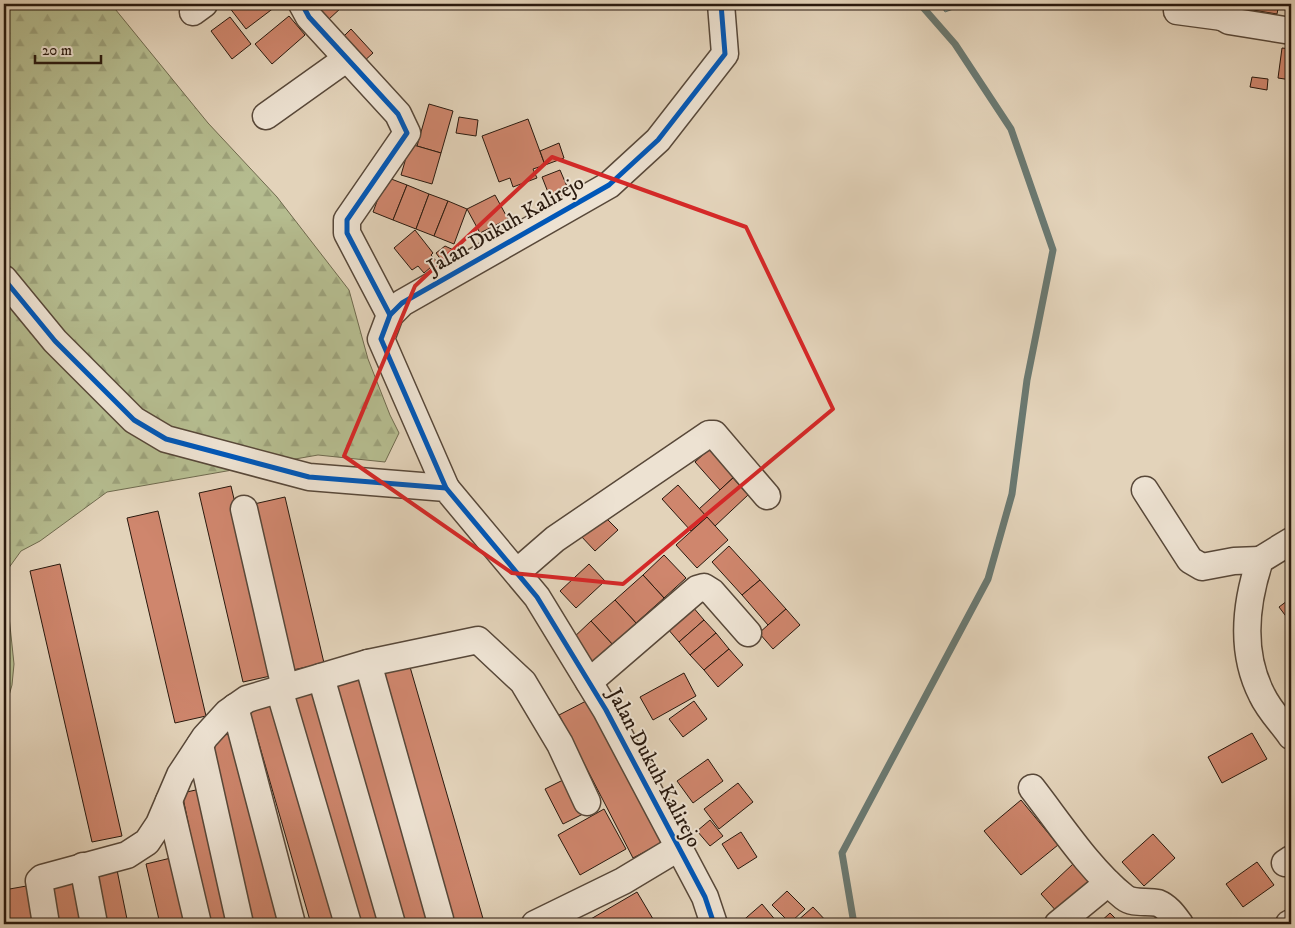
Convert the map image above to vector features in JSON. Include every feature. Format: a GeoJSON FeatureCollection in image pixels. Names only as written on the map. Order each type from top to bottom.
{"type":"FeatureCollection","features":[{"type":"Feature","properties":{"kind":"street"},"geometry":{"type":"LineString","coordinates":[[302,4],[309,17],[398,114],[407,133],[347,220],[347,233],[390,315]]}},
{"type":"Feature","properties":{"kind":"street","name":"Jalan Dukuh Kalirejo"},"geometry":{"type":"LineString","coordinates":[[714,924],[705,897],[606,710],[537,597],[446,488],[381,339],[390,315],[402,302],[608,185],[658,140],[725,54],[721,4]]}},
{"type":"Feature","properties":{"kind":"street"},"geometry":{"type":"LineString","coordinates":[[1177,12],[1222,11],[1291,31]]}},
{"type":"Feature","properties":{"kind":"street"},"geometry":{"type":"LineString","coordinates":[[266,116],[346,59]]}},
{"type":"Feature","properties":{"kind":"street"},"geometry":{"type":"LineString","coordinates":[[4,279],[55,341],[134,420],[166,439],[309,477],[446,488]]}},
{"type":"Feature","properties":{"kind":"street"},"geometry":{"type":"LineString","coordinates":[[517,572],[555,539],[709,434],[714,434],[766,496]]}},
{"type":"Feature","properties":{"kind":"street"},"geometry":{"type":"LineString","coordinates":[[1145,490],[1190,560],[1202,567],[1234,561],[1260,560],[1291,541]]}},
{"type":"Feature","properties":{"kind":"street"},"geometry":{"type":"LineString","coordinates":[[244,508],[282,689],[348,924]]}},
{"type":"Feature","properties":{"kind":"street"},"geometry":{"type":"LineString","coordinates":[[1260,560],[1251,586],[1246,614],[1248,660],[1262,696],[1291,736]]}},
{"type":"Feature","properties":{"kind":"street"},"geometry":{"type":"LineString","coordinates":[[589,682],[697,589],[704,587],[712,592],[748,633]]}},
{"type":"Feature","properties":{"kind":"street"},"geometry":{"type":"LineString","coordinates":[[46,924],[39,881],[42,878],[127,855],[148,842],[159,824],[180,775],[200,744],[227,713],[247,699],[368,663],[478,640],[524,682],[560,744],[588,802]]}},
{"type":"Feature","properties":{"kind":"street"},"geometry":{"type":"LineString","coordinates":[[368,663],[440,919]]}},
{"type":"Feature","properties":{"kind":"street"},"geometry":{"type":"LineString","coordinates":[[321,677],[392,924]]}},
{"type":"Feature","properties":{"kind":"street"},"geometry":{"type":"LineString","coordinates":[[235,708],[292,924]]}},
{"type":"Feature","properties":{"kind":"street"},"geometry":{"type":"LineString","coordinates":[[200,744],[240,924]]}},
{"type":"Feature","properties":{"kind":"street"},"geometry":{"type":"LineString","coordinates":[[1032,788],[1108,883],[1127,900],[1141,903],[1157,903],[1168,910],[1180,924]]}},
{"type":"Feature","properties":{"kind":"street"},"geometry":{"type":"LineString","coordinates":[[169,800],[198,924]]}},
{"type":"Feature","properties":{"kind":"street"},"geometry":{"type":"LineString","coordinates":[[535,924],[623,881],[678,848]]}},
{"type":"Feature","properties":{"kind":"street"},"geometry":{"type":"LineString","coordinates":[[83,866],[94,924]]}},
{"type":"Feature","properties":{"kind":"street"},"geometry":{"type":"LineString","coordinates":[[1058,924],[1108,883]]}},
{"type":"Feature","properties":{"kind":"highlighted area"},"geometry":{"type":"Polygon","coordinates":[[[552,157],[746,227],[833,409],[623,584],[512,573],[344,456],[415,286],[552,157]]]}},
{"type":"Feature","properties":{"kind":"green space"},"geometry":{"type":"Polygon","coordinates":[[[4,4],[111,4],[208,123],[277,197],[349,290],[368,359],[399,433],[385,462],[318,455],[107,492],[40,541],[21,551],[8,569],[6,588],[14,664],[12,685],[4,713],[4,4]]]}},
{"type":"Feature","properties":{"kind":"water"},"geometry":{"type":"Polygon","coordinates":[[[940,4],[967,4],[945,12],[940,4]]]}},
{"type":"Feature","properties":{"kind":"building"},"geometry":{"type":"Polygon","coordinates":[[[233,4],[279,4],[246,29],[229,7],[233,4]]]}},
{"type":"Feature","properties":{"kind":"building"},"geometry":{"type":"Polygon","coordinates":[[[327,4],[338,4],[342,7],[328,20],[320,10],[327,4]]]}},
{"type":"Feature","properties":{"kind":"building"},"geometry":{"type":"Polygon","coordinates":[[[1248,4],[1279,4],[1277,14],[1247,9],[1248,4]]]}},
{"type":"Feature","properties":{"kind":"building"},"geometry":{"type":"Polygon","coordinates":[[[289,16],[305,35],[272,64],[255,44],[289,16]]]}},
{"type":"Feature","properties":{"kind":"building"},"geometry":{"type":"Polygon","coordinates":[[[230,17],[251,44],[232,59],[211,31],[230,17]]]}},
{"type":"Feature","properties":{"kind":"building"},"geometry":{"type":"Polygon","coordinates":[[[351,29],[373,53],[362,63],[341,39],[351,29]]]}},
{"type":"Feature","properties":{"kind":"building"},"geometry":{"type":"Polygon","coordinates":[[[1282,48],[1291,49],[1291,80],[1278,78],[1282,48]]]}},
{"type":"Feature","properties":{"kind":"building"},"geometry":{"type":"Polygon","coordinates":[[[1252,77],[1268,79],[1267,90],[1250,87],[1252,77]]]}},
{"type":"Feature","properties":{"kind":"building"},"geometry":{"type":"Polygon","coordinates":[[[429,104],[453,111],[441,153],[417,146],[429,104]]]}},
{"type":"Feature","properties":{"kind":"building"},"geometry":{"type":"Polygon","coordinates":[[[459,117],[478,120],[476,136],[456,133],[459,117]]]}},
{"type":"Feature","properties":{"kind":"building"},"geometry":{"type":"Polygon","coordinates":[[[528,119],[545,165],[533,169],[537,178],[513,187],[510,178],[499,182],[482,136],[528,119]]]}},
{"type":"Feature","properties":{"kind":"building"},"geometry":{"type":"Polygon","coordinates":[[[559,143],[564,158],[545,165],[540,151],[559,143]]]}},
{"type":"Feature","properties":{"kind":"building"},"geometry":{"type":"Polygon","coordinates":[[[410,144],[441,153],[432,184],[401,175],[410,144]]]}},
{"type":"Feature","properties":{"kind":"building"},"geometry":{"type":"Polygon","coordinates":[[[560,170],[572,198],[553,205],[542,177],[560,170]]]}},
{"type":"Feature","properties":{"kind":"building"},"geometry":{"type":"Polygon","coordinates":[[[386,177],[407,185],[393,220],[373,212],[386,177]]]}},
{"type":"Feature","properties":{"kind":"building"},"geometry":{"type":"Polygon","coordinates":[[[407,185],[429,194],[416,229],[393,220],[407,185]]]}},
{"type":"Feature","properties":{"kind":"building"},"geometry":{"type":"Polygon","coordinates":[[[429,194],[448,201],[434,236],[416,229],[429,194]]]}},
{"type":"Feature","properties":{"kind":"building"},"geometry":{"type":"Polygon","coordinates":[[[495,195],[508,219],[480,233],[467,209],[495,195]]]}},
{"type":"Feature","properties":{"kind":"building"},"geometry":{"type":"Polygon","coordinates":[[[448,201],[467,209],[454,244],[434,236],[448,201]]]}},
{"type":"Feature","properties":{"kind":"building"},"geometry":{"type":"Polygon","coordinates":[[[415,230],[433,253],[431,255],[437,262],[424,273],[418,266],[412,270],[394,248],[415,230]]]}},
{"type":"Feature","properties":{"kind":"building"},"geometry":{"type":"Polygon","coordinates":[[[445,246],[460,253],[444,264],[436,253],[445,246]]]}},
{"type":"Feature","properties":{"kind":"building"},"geometry":{"type":"Polygon","coordinates":[[[715,444],[740,471],[720,490],[695,462],[715,444]]]}},
{"type":"Feature","properties":{"kind":"building"},"geometry":{"type":"Polygon","coordinates":[[[733,478],[748,495],[715,526],[699,509],[733,478]]]}},
{"type":"Feature","properties":{"kind":"building"},"geometry":{"type":"Polygon","coordinates":[[[678,485],[707,517],[691,531],[662,499],[678,485]]]}},
{"type":"Feature","properties":{"kind":"building"},"geometry":{"type":"Polygon","coordinates":[[[231,486],[275,675],[243,682],[199,493],[231,486]]]}},
{"type":"Feature","properties":{"kind":"building"},"geometry":{"type":"Polygon","coordinates":[[[285,497],[324,663],[293,670],[254,504],[285,497]]]}},
{"type":"Feature","properties":{"kind":"building"},"geometry":{"type":"Polygon","coordinates":[[[158,511],[206,716],[175,723],[127,518],[158,511]]]}},
{"type":"Feature","properties":{"kind":"building"},"geometry":{"type":"Polygon","coordinates":[[[602,514],[618,530],[595,551],[580,535],[602,514]]]}},
{"type":"Feature","properties":{"kind":"building"},"geometry":{"type":"Polygon","coordinates":[[[707,517],[728,540],[697,568],[676,545],[707,517]]]}},
{"type":"Feature","properties":{"kind":"building"},"geometry":{"type":"Polygon","coordinates":[[[729,546],[760,580],[742,595],[712,562],[729,546]]]}},
{"type":"Feature","properties":{"kind":"building"},"geometry":{"type":"Polygon","coordinates":[[[664,555],[686,578],[664,598],[643,575],[664,555]]]}},
{"type":"Feature","properties":{"kind":"building"},"geometry":{"type":"Polygon","coordinates":[[[60,564],[122,836],[92,842],[30,571],[60,564]]]}},
{"type":"Feature","properties":{"kind":"building"},"geometry":{"type":"Polygon","coordinates":[[[589,564],[605,581],[576,608],[560,591],[589,564]]]}},
{"type":"Feature","properties":{"kind":"building"},"geometry":{"type":"Polygon","coordinates":[[[643,575],[664,598],[636,623],[615,600],[643,575]]]}},
{"type":"Feature","properties":{"kind":"building"},"geometry":{"type":"Polygon","coordinates":[[[760,580],[786,609],[768,625],[742,595],[760,580]]]}},
{"type":"Feature","properties":{"kind":"building"},"geometry":{"type":"Polygon","coordinates":[[[1291,598],[1291,623],[1279,607],[1291,598]]]}},
{"type":"Feature","properties":{"kind":"building"},"geometry":{"type":"Polygon","coordinates":[[[615,600],[636,623],[613,645],[591,621],[615,600]]]}},
{"type":"Feature","properties":{"kind":"building"},"geometry":{"type":"Polygon","coordinates":[[[692,606],[704,620],[679,642],[667,628],[692,606]]]}},
{"type":"Feature","properties":{"kind":"building"},"geometry":{"type":"Polygon","coordinates":[[[786,609],[800,625],[773,649],[759,633],[786,609]]]}},
{"type":"Feature","properties":{"kind":"building"},"geometry":{"type":"Polygon","coordinates":[[[704,620],[716,633],[690,655],[679,642],[704,620]]]}},
{"type":"Feature","properties":{"kind":"building"},"geometry":{"type":"Polygon","coordinates":[[[591,621],[613,645],[592,663],[571,640],[591,621]]]}},
{"type":"Feature","properties":{"kind":"building"},"geometry":{"type":"Polygon","coordinates":[[[716,633],[729,649],[704,670],[690,655],[716,633]]]}},
{"type":"Feature","properties":{"kind":"building"},"geometry":{"type":"Polygon","coordinates":[[[729,649],[743,665],[718,687],[704,670],[729,649]]]}},
{"type":"Feature","properties":{"kind":"building"},"geometry":{"type":"Polygon","coordinates":[[[408,660],[484,922],[477,924],[453,924],[379,668],[408,660]]]}},
{"type":"Feature","properties":{"kind":"building"},"geometry":{"type":"Polygon","coordinates":[[[684,673],[696,696],[653,720],[640,697],[684,673]]]}},
{"type":"Feature","properties":{"kind":"building"},"geometry":{"type":"Polygon","coordinates":[[[365,677],[436,924],[405,924],[336,685],[365,677]]]}},
{"type":"Feature","properties":{"kind":"building"},"geometry":{"type":"Polygon","coordinates":[[[319,687],[388,924],[357,924],[291,695],[319,687]]]}},
{"type":"Feature","properties":{"kind":"building"},"geometry":{"type":"Polygon","coordinates":[[[588,700],[663,842],[633,858],[559,715],[588,700]]]}},
{"type":"Feature","properties":{"kind":"building"},"geometry":{"type":"Polygon","coordinates":[[[277,701],[342,924],[311,924],[249,709],[277,701]]]}},
{"type":"Feature","properties":{"kind":"building"},"geometry":{"type":"Polygon","coordinates":[[[694,701],[707,719],[683,737],[669,719],[694,701]]]}},
{"type":"Feature","properties":{"kind":"building"},"geometry":{"type":"Polygon","coordinates":[[[238,732],[281,924],[252,924],[211,738],[238,732]]]}},
{"type":"Feature","properties":{"kind":"building"},"geometry":{"type":"Polygon","coordinates":[[[1252,733],[1267,759],[1222,783],[1208,757],[1252,733]]]}},
{"type":"Feature","properties":{"kind":"building"},"geometry":{"type":"Polygon","coordinates":[[[708,759],[723,781],[693,803],[677,781],[708,759]]]}},
{"type":"Feature","properties":{"kind":"building"},"geometry":{"type":"Polygon","coordinates":[[[565,779],[583,814],[563,824],[545,789],[565,779]]]}},
{"type":"Feature","properties":{"kind":"building"},"geometry":{"type":"Polygon","coordinates":[[[738,783],[753,802],[719,829],[704,809],[738,783]]]}},
{"type":"Feature","properties":{"kind":"building"},"geometry":{"type":"Polygon","coordinates":[[[205,788],[232,924],[209,924],[182,793],[205,788]]]}},
{"type":"Feature","properties":{"kind":"building"},"geometry":{"type":"Polygon","coordinates":[[[1021,800],[1058,845],[1021,875],[984,831],[1021,800]]]}},
{"type":"Feature","properties":{"kind":"building"},"geometry":{"type":"Polygon","coordinates":[[[604,809],[626,849],[580,875],[558,835],[604,809]]]}},
{"type":"Feature","properties":{"kind":"building"},"geometry":{"type":"Polygon","coordinates":[[[710,820],[723,836],[710,846],[697,831],[710,820]]]}},
{"type":"Feature","properties":{"kind":"building"},"geometry":{"type":"Polygon","coordinates":[[[741,832],[757,857],[738,869],[722,844],[741,832]]]}},
{"type":"Feature","properties":{"kind":"building"},"geometry":{"type":"Polygon","coordinates":[[[1153,834],[1175,858],[1144,886],[1122,862],[1153,834]]]}},
{"type":"Feature","properties":{"kind":"building"},"geometry":{"type":"Polygon","coordinates":[[[175,857],[190,924],[160,924],[146,864],[175,857]]]}},
{"type":"Feature","properties":{"kind":"building"},"geometry":{"type":"Polygon","coordinates":[[[1257,862],[1274,885],[1243,907],[1226,884],[1257,862]]]}},
{"type":"Feature","properties":{"kind":"building"},"geometry":{"type":"Polygon","coordinates":[[[1073,864],[1090,883],[1058,913],[1041,894],[1073,864]]]}},
{"type":"Feature","properties":{"kind":"building"},"geometry":{"type":"Polygon","coordinates":[[[117,870],[128,924],[105,924],[95,875],[117,870]]]}},
{"type":"Feature","properties":{"kind":"building"},"geometry":{"type":"Polygon","coordinates":[[[79,876],[88,924],[57,924],[49,881],[79,876]]]}},
{"type":"Feature","properties":{"kind":"building"},"geometry":{"type":"Polygon","coordinates":[[[32,885],[39,924],[9,924],[4,890],[32,885]]]}},
{"type":"Feature","properties":{"kind":"building"},"geometry":{"type":"Polygon","coordinates":[[[787,891],[805,909],[790,923],[772,905],[787,891]]]}},
{"type":"Feature","properties":{"kind":"building"},"geometry":{"type":"Polygon","coordinates":[[[637,892],[656,924],[584,923],[637,892]]]}},
{"type":"Feature","properties":{"kind":"building"},"geometry":{"type":"Polygon","coordinates":[[[762,904],[777,922],[774,924],[739,924],[762,904]]]}},
{"type":"Feature","properties":{"kind":"building"},"geometry":{"type":"Polygon","coordinates":[[[813,907],[829,924],[798,924],[796,922],[813,907]]]}},
{"type":"Feature","properties":{"kind":"building"},"geometry":{"type":"Polygon","coordinates":[[[1110,913],[1121,924],[1098,924],[1110,913]]]}},
{"type":"Feature","properties":{"kind":"waterway"},"geometry":{"type":"LineString","coordinates":[[854,924],[842,853],[988,579],[1012,494],[1027,380],[1053,250],[1011,129],[955,44],[920,4]]}},
{"type":"Feature","properties":{"kind":"cycle path"},"geometry":{"type":"LineString","coordinates":[[302,4],[309,17],[398,114],[407,133],[347,220],[347,233],[390,315]]}},
{"type":"Feature","properties":{"kind":"cycle path"},"geometry":{"type":"LineString","coordinates":[[446,488],[381,339],[390,315],[402,303],[609,185],[658,140],[725,54],[721,4]]}},
{"type":"Feature","properties":{"kind":"cycle path"},"geometry":{"type":"LineString","coordinates":[[4,279],[55,341],[134,420],[166,439],[309,477],[446,488],[537,597],[606,710],[705,897],[714,924]]}}]}
